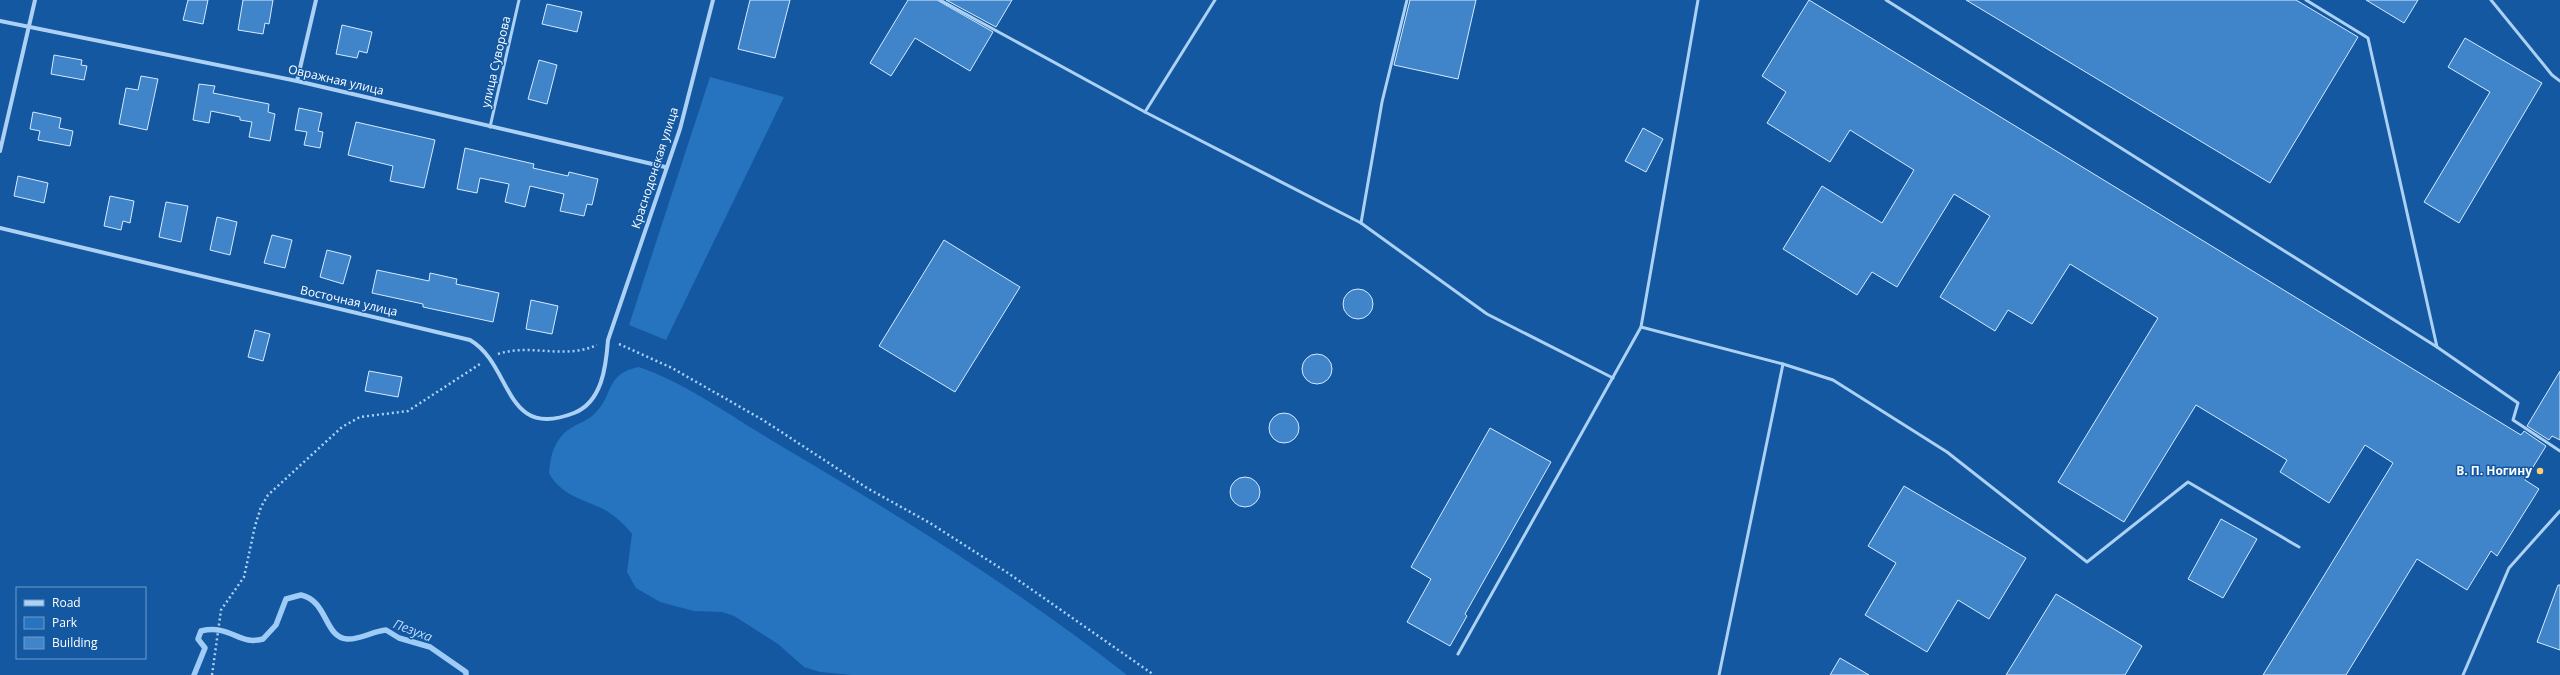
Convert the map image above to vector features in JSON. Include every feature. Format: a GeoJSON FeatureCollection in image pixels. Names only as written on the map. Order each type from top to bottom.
{"type":"FeatureCollection","features":[{"type":"Feature","properties":{"kind":"street"},"geometry":{"type":"LineString","coordinates":[[0,151],[35,0]]}},
{"type":"Feature","properties":{"kind":"street"},"geometry":{"type":"LineString","coordinates":[[297,81],[316,0]]}},
{"type":"Feature","properties":{"kind":"street","name":"Краснодонская улица"},"geometry":{"type":"LineString","coordinates":[[608,340],[665,167],[680,129],[713,0]]}},
{"type":"Feature","properties":{"kind":"street","name":"Овражная улица"},"geometry":{"type":"LineString","coordinates":[[0,21],[28,28],[297,81],[490,128],[665,167]]}},
{"type":"Feature","properties":{"kind":"street","name":"Восточная улица"},"geometry":{"type":"LineString","coordinates":[[0,228],[470,340],[479,346],[489,358],[521,408],[529,415],[550,421],[579,411],[592,400],[606,364],[608,340]]}},
{"type":"Feature","properties":{"kind":"lane","name":"улица Суворова"},"geometry":{"type":"LineString","coordinates":[[490,128],[519,0]]}},
{"type":"Feature","properties":{"kind":"lane"},"geometry":{"type":"LineString","coordinates":[[940,0],[1145,112],[1360,223],[1487,314],[1613,378]]}},
{"type":"Feature","properties":{"kind":"lane"},"geometry":{"type":"LineString","coordinates":[[1145,112],[1215,0]]}},
{"type":"Feature","properties":{"kind":"lane"},"geometry":{"type":"LineString","coordinates":[[1360,223],[1382,102],[1407,0]]}},
{"type":"Feature","properties":{"kind":"lane"},"geometry":{"type":"LineString","coordinates":[[1458,654],[1641,327],[1698,0]]}},
{"type":"Feature","properties":{"kind":"lane"},"geometry":{"type":"LineString","coordinates":[[1886,0],[2437,347],[2518,403],[2513,420],[2560,451]]}},
{"type":"Feature","properties":{"kind":"lane"},"geometry":{"type":"LineString","coordinates":[[2306,0],[2368,38],[2437,347]]}},
{"type":"Feature","properties":{"kind":"lane"},"geometry":{"type":"LineString","coordinates":[[2491,0],[2552,75],[2560,81]]}},
{"type":"Feature","properties":{"kind":"lane"},"geometry":{"type":"LineString","coordinates":[[1641,327],[1783,364],[1833,380],[1947,452],[2087,562],[2188,482],[2299,547]]}},
{"type":"Feature","properties":{"kind":"lane"},"geometry":{"type":"LineString","coordinates":[[1719,675],[1783,364]]}},
{"type":"Feature","properties":{"kind":"lane"},"geometry":{"type":"LineString","coordinates":[[2463,675],[2509,568],[2560,511]]}},
{"type":"Feature","properties":{"kind":"path"},"geometry":{"type":"LineString","coordinates":[[212,675],[221,610],[244,577],[255,526],[261,507],[268,495],[342,427],[360,417],[408,411],[489,358],[520,349],[548,353],[585,351],[608,340],[630,347],[672,368],[763,420],[867,488],[930,523],[1008,573],[1154,675]]}},
{"type":"Feature","properties":{"kind":"green space"},"geometry":{"type":"Polygon","coordinates":[[[710,77],[784,97],[666,340],[629,325],[710,77]]]}},
{"type":"Feature","properties":{"kind":"green space"},"geometry":{"type":"Polygon","coordinates":[[[639,367],[692,391],[956,553],[1043,612],[1127,675],[852,675],[820,672],[804,667],[778,644],[734,616],[722,612],[694,611],[660,602],[636,588],[627,572],[632,534],[610,513],[565,491],[549,473],[553,450],[563,434],[592,416],[599,409],[614,381],[620,375],[628,370],[639,367]]]}},
{"type":"Feature","properties":{"kind":"building"},"geometry":{"type":"Polygon","coordinates":[[[188,0],[208,0],[203,24],[183,20],[188,0]]]}},
{"type":"Feature","properties":{"kind":"building"},"geometry":{"type":"Polygon","coordinates":[[[243,0],[273,0],[269,24],[265,23],[263,34],[238,30],[243,0]]]}},
{"type":"Feature","properties":{"kind":"building"},"geometry":{"type":"Polygon","coordinates":[[[750,0],[790,0],[775,58],[738,49],[750,0]]]}},
{"type":"Feature","properties":{"kind":"building"},"geometry":{"type":"Polygon","coordinates":[[[908,0],[937,0],[993,32],[970,71],[915,38],[891,76],[870,63],[908,0]]]}},
{"type":"Feature","properties":{"kind":"building"},"geometry":{"type":"Polygon","coordinates":[[[946,0],[1012,0],[996,27],[946,0]]]}},
{"type":"Feature","properties":{"kind":"building"},"geometry":{"type":"Polygon","coordinates":[[[1410,0],[1476,0],[1458,79],[1394,65],[1410,0]]]}},
{"type":"Feature","properties":{"kind":"building"},"geometry":{"type":"Polygon","coordinates":[[[1809,0],[2521,435],[2524,431],[2546,446],[2525,480],[2539,489],[2497,556],[2491,551],[2467,590],[2417,559],[2346,675],[2263,675],[2393,463],[2365,445],[2329,503],[2280,472],[2287,460],[2196,405],[2124,522],[2058,482],[2158,318],[2070,264],[2032,324],[2008,310],[1995,331],[1940,297],[1990,216],[1954,194],[1897,287],[1872,272],[1857,295],[1783,249],[1822,186],[1882,223],[1914,170],[1850,130],[1830,162],[1767,123],[1786,92],[1762,76],[1809,0]]]}},
{"type":"Feature","properties":{"kind":"building"},"geometry":{"type":"Polygon","coordinates":[[[1966,0],[2296,0],[2358,37],[2270,183],[1966,0]]]}},
{"type":"Feature","properties":{"kind":"building"},"geometry":{"type":"Polygon","coordinates":[[[2366,0],[2418,0],[2404,23],[2366,0]]]}},
{"type":"Feature","properties":{"kind":"building"},"geometry":{"type":"Polygon","coordinates":[[[547,4],[582,12],[577,32],[542,24],[547,4]]]}},
{"type":"Feature","properties":{"kind":"building"},"geometry":{"type":"Polygon","coordinates":[[[342,25],[372,32],[367,53],[359,51],[357,58],[336,54],[342,25]]]}},
{"type":"Feature","properties":{"kind":"building"},"geometry":{"type":"Polygon","coordinates":[[[2465,38],[2542,83],[2459,223],[2424,202],[2490,92],[2448,67],[2465,38]]]}},
{"type":"Feature","properties":{"kind":"building"},"geometry":{"type":"Polygon","coordinates":[[[54,55],[82,60],[81,65],[87,66],[84,80],[51,74],[54,55]]]}},
{"type":"Feature","properties":{"kind":"building"},"geometry":{"type":"Polygon","coordinates":[[[539,60],[557,65],[547,104],[528,99],[539,60]]]}},
{"type":"Feature","properties":{"kind":"building"},"geometry":{"type":"Polygon","coordinates":[[[141,76],[158,79],[147,130],[119,124],[126,88],[138,90],[141,76]]]}},
{"type":"Feature","properties":{"kind":"building"},"geometry":{"type":"Polygon","coordinates":[[[199,84],[215,86],[213,93],[269,104],[268,112],[275,114],[270,141],[249,137],[252,122],[240,120],[240,117],[211,111],[209,123],[193,120],[199,84]]]}},
{"type":"Feature","properties":{"kind":"building"},"geometry":{"type":"Polygon","coordinates":[[[299,108],[322,113],[318,131],[323,132],[320,148],[304,145],[307,132],[295,130],[299,108]]]}},
{"type":"Feature","properties":{"kind":"building"},"geometry":{"type":"Polygon","coordinates":[[[33,112],[61,118],[59,128],[73,131],[70,146],[38,140],[40,131],[30,129],[33,112]]]}},
{"type":"Feature","properties":{"kind":"building"},"geometry":{"type":"Polygon","coordinates":[[[356,122],[435,140],[424,188],[390,181],[393,166],[348,155],[356,122]]]}},
{"type":"Feature","properties":{"kind":"building"},"geometry":{"type":"Polygon","coordinates":[[[1643,128],[1663,139],[1646,172],[1625,161],[1643,128]]]}},
{"type":"Feature","properties":{"kind":"building"},"geometry":{"type":"Polygon","coordinates":[[[465,148],[534,164],[533,168],[568,176],[569,172],[598,179],[592,205],[587,204],[584,216],[560,211],[564,194],[530,186],[525,207],[505,202],[509,184],[480,178],[477,193],[457,189],[465,148]]]}},
{"type":"Feature","properties":{"kind":"building"},"geometry":{"type":"Polygon","coordinates":[[[18,176],[48,183],[44,203],[14,196],[18,176]]]}},
{"type":"Feature","properties":{"kind":"building"},"geometry":{"type":"Polygon","coordinates":[[[110,196],[134,201],[130,223],[123,221],[121,230],[104,226],[110,196]]]}},
{"type":"Feature","properties":{"kind":"building"},"geometry":{"type":"Polygon","coordinates":[[[166,202],[188,206],[181,242],[159,237],[166,202]]]}},
{"type":"Feature","properties":{"kind":"building"},"geometry":{"type":"Polygon","coordinates":[[[217,217],[237,222],[230,255],[210,250],[217,217]]]}},
{"type":"Feature","properties":{"kind":"building"},"geometry":{"type":"Polygon","coordinates":[[[272,235],[292,240],[285,268],[264,263],[272,235]]]}},
{"type":"Feature","properties":{"kind":"building"},"geometry":{"type":"Polygon","coordinates":[[[944,240],[1020,287],[955,392],[879,346],[944,240]]]}},
{"type":"Feature","properties":{"kind":"building"},"geometry":{"type":"Polygon","coordinates":[[[327,250],[351,256],[343,284],[320,277],[327,250]]]}},
{"type":"Feature","properties":{"kind":"building"},"geometry":{"type":"Polygon","coordinates":[[[377,270],[429,281],[430,273],[457,279],[456,284],[499,293],[493,322],[423,307],[423,304],[372,293],[377,270]]]}},
{"type":"Feature","properties":{"kind":"building"},"geometry":{"type":"Polygon","coordinates":[[[1358,289],[1369,293],[1373,304],[1369,315],[1358,319],[1347,315],[1343,304],[1347,293],[1358,289]]]}},
{"type":"Feature","properties":{"kind":"building"},"geometry":{"type":"Polygon","coordinates":[[[531,300],[558,306],[552,334],[526,329],[531,300]]]}},
{"type":"Feature","properties":{"kind":"building"},"geometry":{"type":"Polygon","coordinates":[[[255,330],[270,334],[263,361],[248,357],[255,330]]]}},
{"type":"Feature","properties":{"kind":"building"},"geometry":{"type":"Polygon","coordinates":[[[1317,354],[1328,358],[1332,369],[1328,380],[1317,384],[1306,380],[1302,369],[1306,358],[1317,354]]]}},
{"type":"Feature","properties":{"kind":"building"},"geometry":{"type":"Polygon","coordinates":[[[369,371],[402,377],[398,397],[365,391],[369,371]]]}},
{"type":"Feature","properties":{"kind":"building"},"geometry":{"type":"Polygon","coordinates":[[[2560,371],[2560,440],[2552,436],[2549,440],[2527,426],[2560,371]]]}},
{"type":"Feature","properties":{"kind":"building"},"geometry":{"type":"Polygon","coordinates":[[[1284,413],[1295,417],[1299,428],[1295,439],[1284,443],[1273,439],[1269,428],[1273,417],[1284,413]]]}},
{"type":"Feature","properties":{"kind":"building"},"geometry":{"type":"Polygon","coordinates":[[[1490,428],[1551,462],[1465,614],[1467,616],[1450,646],[1407,622],[1431,579],[1411,567],[1490,428]]]}},
{"type":"Feature","properties":{"kind":"building"},"geometry":{"type":"Polygon","coordinates":[[[1245,477],[1256,481],[1260,492],[1256,503],[1245,507],[1234,503],[1230,492],[1234,481],[1245,477]]]}},
{"type":"Feature","properties":{"kind":"building"},"geometry":{"type":"Polygon","coordinates":[[[1904,486],[2026,558],[1989,619],[1958,600],[1927,652],[1865,615],[1896,563],[1868,546],[1904,486]]]}},
{"type":"Feature","properties":{"kind":"building"},"geometry":{"type":"Polygon","coordinates":[[[2221,519],[2257,539],[2223,598],[2188,579],[2221,519]]]}},
{"type":"Feature","properties":{"kind":"building"},"geometry":{"type":"Polygon","coordinates":[[[2558,585],[2560,585],[2560,650],[2537,642],[2558,585]]]}},
{"type":"Feature","properties":{"kind":"building"},"geometry":{"type":"Polygon","coordinates":[[[2056,594],[2142,646],[2125,675],[2006,675],[2056,594]]]}},
{"type":"Feature","properties":{"kind":"building"},"geometry":{"type":"Polygon","coordinates":[[[1840,658],[1869,675],[1830,675],[1840,658]]]}},
{"type":"Feature","properties":{"kind":"waterway","name":"Пезуха"},"geometry":{"type":"LineString","coordinates":[[194,675],[205,648],[198,639],[201,631],[220,630],[247,640],[263,639],[276,625],[286,599],[301,595],[310,599],[316,604],[329,626],[340,637],[352,639],[386,630],[399,638],[430,647],[466,672],[466,675]]}},
{"type":"Feature","properties":{"kind":"place","name":"В. П. Ногину"},"geometry":{"type":"Point","coordinates":[2540,471]}}]}
